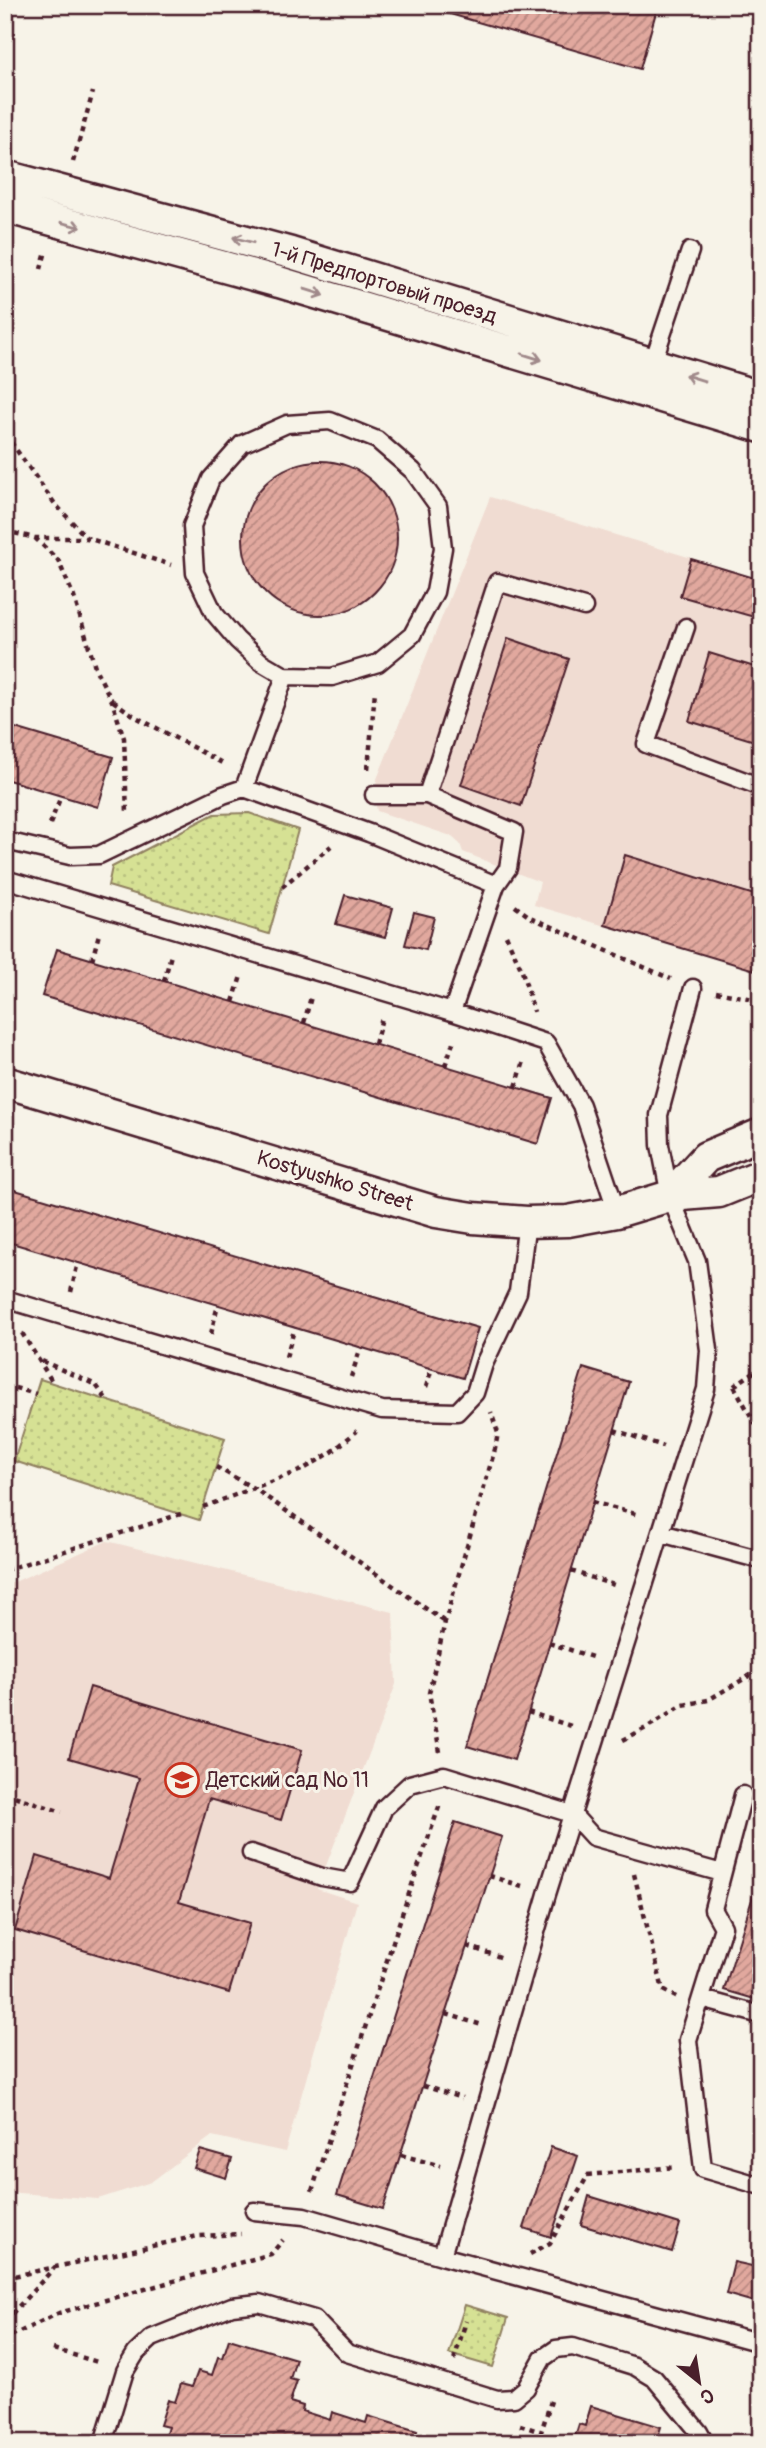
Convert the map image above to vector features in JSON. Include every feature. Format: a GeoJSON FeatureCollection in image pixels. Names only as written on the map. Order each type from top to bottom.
{"type":"FeatureCollection","features":[{"type":"Feature","properties":{"kind":"street","name":"1-й Предпортовый проезд"},"geometry":{"type":"LineString","coordinates":[[5,176],[291,253],[761,397]]}},
{"type":"Feature","properties":{"kind":"street","name":"1-й Предпортовый проезд"},"geometry":{"type":"LineString","coordinates":[[5,207],[279,282],[761,427]]}},
{"type":"Feature","properties":{"kind":"street","name":"Kostyushko Street"},"geometry":{"type":"LineString","coordinates":[[5,1082],[436,1212],[473,1218],[527,1222],[568,1221],[617,1212],[670,1196],[719,1192],[761,1175]]}},
{"type":"Feature","properties":{"kind":"street"},"geometry":{"type":"LineString","coordinates":[[670,1196],[705,1157],[761,1134]]}},
{"type":"Feature","properties":{"kind":"lane"},"geometry":{"type":"LineString","coordinates":[[652,365],[690,251]]}},
{"type":"Feature","properties":{"kind":"lane"},"geometry":{"type":"LineString","coordinates":[[330,421],[377,440],[413,471],[438,506],[443,548],[435,592],[412,635],[378,663],[331,677],[285,676],[261,662],[214,613],[195,573],[192,526],[211,479],[242,444],[287,425],[330,421]]}},
{"type":"Feature","properties":{"kind":"lane"},"geometry":{"type":"LineString","coordinates":[[427,795],[497,582],[584,607]]}},
{"type":"Feature","properties":{"kind":"lane"},"geometry":{"type":"LineString","coordinates":[[687,628],[646,744],[761,787]]}},
{"type":"Feature","properties":{"kind":"lane"},"geometry":{"type":"LineString","coordinates":[[6,842],[70,856],[99,855],[246,783],[285,676]]}},
{"type":"Feature","properties":{"kind":"lane"},"geometry":{"type":"LineString","coordinates":[[246,783],[495,888]]}},
{"type":"Feature","properties":{"kind":"lane"},"geometry":{"type":"LineString","coordinates":[[374,795],[427,795],[514,832],[508,867],[495,888],[452,1012]]}},
{"type":"Feature","properties":{"kind":"lane"},"geometry":{"type":"LineString","coordinates":[[5,879],[452,1012],[546,1043],[581,1105],[617,1212]]}},
{"type":"Feature","properties":{"kind":"lane"},"geometry":{"type":"LineString","coordinates":[[442,2256],[547,1894],[706,1389],[709,1350],[697,1261],[670,1196],[660,1145],[659,1115],[693,988]]}},
{"type":"Feature","properties":{"kind":"lane"},"geometry":{"type":"LineString","coordinates":[[5,1299],[382,1410],[457,1412],[475,1393],[484,1364],[518,1292],[527,1222]]}},
{"type":"Feature","properties":{"kind":"lane"},"geometry":{"type":"LineString","coordinates":[[662,1527],[761,1560]]}},
{"type":"Feature","properties":{"kind":"lane"},"geometry":{"type":"LineString","coordinates":[[251,1853],[322,1877],[350,1882],[384,1808],[410,1784],[447,1776],[572,1814],[593,1837],[722,1873]]}},
{"type":"Feature","properties":{"kind":"lane"},"geometry":{"type":"LineString","coordinates":[[743,1795],[713,1909],[723,1927],[688,2040],[702,2169],[761,2186]]}},
{"type":"Feature","properties":{"kind":"lane"},"geometry":{"type":"LineString","coordinates":[[700,2004],[761,2015]]}},
{"type":"Feature","properties":{"kind":"lane"},"geometry":{"type":"LineString","coordinates":[[254,2211],[304,2216],[761,2343]]}},
{"type":"Feature","properties":{"kind":"lane"},"geometry":{"type":"LineString","coordinates":[[103,2443],[125,2371],[136,2353],[152,2338],[232,2306],[259,2303],[314,2319],[347,2353],[497,2399],[514,2398],[526,2388],[543,2358],[556,2349],[573,2347],[634,2366],[654,2378],[705,2443]]}},
{"type":"Feature","properties":{"kind":"path"},"geometry":{"type":"LineString","coordinates":[[71,169],[93,92]]}},
{"type":"Feature","properties":{"kind":"path"},"geometry":{"type":"LineString","coordinates":[[5,434],[55,504],[87,538]]}},
{"type":"Feature","properties":{"kind":"path"},"geometry":{"type":"LineString","coordinates":[[5,531],[35,538],[87,538],[195,573]]}},
{"type":"Feature","properties":{"kind":"path"},"geometry":{"type":"LineString","coordinates":[[35,538],[58,560],[74,597],[96,670],[112,701],[124,738],[128,841]]}},
{"type":"Feature","properties":{"kind":"path"},"geometry":{"type":"LineString","coordinates":[[367,780],[378,663]]}},
{"type":"Feature","properties":{"kind":"path"},"geometry":{"type":"LineString","coordinates":[[112,701],[246,783]]}},
{"type":"Feature","properties":{"kind":"path"},"geometry":{"type":"LineString","coordinates":[[282,887],[354,827]]}},
{"type":"Feature","properties":{"kind":"path"},"geometry":{"type":"LineString","coordinates":[[495,888],[530,917],[693,988],[753,999],[761,1004]]}},
{"type":"Feature","properties":{"kind":"path"},"geometry":{"type":"LineString","coordinates":[[501,924],[522,971],[537,1021]]}},
{"type":"Feature","properties":{"kind":"path"},"geometry":{"type":"LineString","coordinates":[[5,1259],[9,1242]]}},
{"type":"Feature","properties":{"kind":"path"},"geometry":{"type":"LineString","coordinates":[[19,1330],[53,1383]]}},
{"type":"Feature","properties":{"kind":"path"},"geometry":{"type":"LineString","coordinates":[[709,1350],[734,1386],[761,1434]]}},
{"type":"Feature","properties":{"kind":"path"},"geometry":{"type":"LineString","coordinates":[[41,1361],[96,1385],[107,1400]]}},
{"type":"Feature","properties":{"kind":"path"},"geometry":{"type":"LineString","coordinates":[[734,1386],[761,1367]]}},
{"type":"Feature","properties":{"kind":"path"},"geometry":{"type":"LineString","coordinates":[[5,1385],[36,1394]]}},
{"type":"Feature","properties":{"kind":"path"},"geometry":{"type":"LineString","coordinates":[[11,2336],[59,2313],[271,2254],[304,2216],[447,1776],[429,1693],[444,1622],[498,1433],[493,1415],[475,1393]]}},
{"type":"Feature","properties":{"kind":"path"},"geometry":{"type":"LineString","coordinates":[[203,1507],[302,1470],[331,1452],[382,1410]]}},
{"type":"Feature","properties":{"kind":"path"},"geometry":{"type":"LineString","coordinates":[[614,1430],[686,1454]]}},
{"type":"Feature","properties":{"kind":"path"},"geometry":{"type":"LineString","coordinates":[[216,1468],[255,1489],[444,1622]]}},
{"type":"Feature","properties":{"kind":"path"},"geometry":{"type":"LineString","coordinates":[[592,1502],[662,1527]]}},
{"type":"Feature","properties":{"kind":"path"},"geometry":{"type":"LineString","coordinates":[[5,1570],[181,1514]]}},
{"type":"Feature","properties":{"kind":"path"},"geometry":{"type":"LineString","coordinates":[[571,1571],[642,1594]]}},
{"type":"Feature","properties":{"kind":"path"},"geometry":{"type":"LineString","coordinates":[[549,1643],[619,1666]]}},
{"type":"Feature","properties":{"kind":"path"},"geometry":{"type":"LineString","coordinates":[[590,1756],[646,1728],[683,1705],[708,1700],[761,1669]]}},
{"type":"Feature","properties":{"kind":"path"},"geometry":{"type":"LineString","coordinates":[[528,1712],[596,1735]]}},
{"type":"Feature","properties":{"kind":"path"},"geometry":{"type":"LineString","coordinates":[[5,1793],[62,1812]]}},
{"type":"Feature","properties":{"kind":"path"},"geometry":{"type":"LineString","coordinates":[[627,1846],[663,1990],[700,2004]]}},
{"type":"Feature","properties":{"kind":"path"},"geometry":{"type":"LineString","coordinates":[[489,1876],[547,1894]]}},
{"type":"Feature","properties":{"kind":"path"},"geometry":{"type":"LineString","coordinates":[[467,1946],[526,1966]]}},
{"type":"Feature","properties":{"kind":"path"},"geometry":{"type":"LineString","coordinates":[[446,2014],[506,2033]]}},
{"type":"Feature","properties":{"kind":"path"},"geometry":{"type":"LineString","coordinates":[[423,2086],[485,2105]]}},
{"type":"Feature","properties":{"kind":"path"},"geometry":{"type":"LineString","coordinates":[[401,2155],[466,2173]]}},
{"type":"Feature","properties":{"kind":"path"},"geometry":{"type":"LineString","coordinates":[[527,2256],[550,2243],[587,2175],[681,2166]]}},
{"type":"Feature","properties":{"kind":"path"},"geometry":{"type":"LineString","coordinates":[[5,2278],[198,2236],[245,2234],[254,2211]]}},
{"type":"Feature","properties":{"kind":"path"},"geometry":{"type":"LineString","coordinates":[[5,2321],[55,2267]]}},
{"type":"Feature","properties":{"kind":"path"},"geometry":{"type":"LineString","coordinates":[[447,2384],[466,2321]]}},
{"type":"Feature","properties":{"kind":"path"},"geometry":{"type":"LineString","coordinates":[[54,2349],[125,2371]]}},
{"type":"Feature","properties":{"kind":"shaded area"},"geometry":{"type":"Polygon","coordinates":[[[490,497],[761,579],[761,972],[534,905],[540,882],[463,852],[460,844],[451,836],[377,811],[374,795],[377,779],[490,497]]]}},
{"type":"Feature","properties":{"kind":"shaded area","name":"Детский сад № 11"},"geometry":{"type":"Polygon","coordinates":[[[107,1541],[393,1612],[396,1684],[317,1889],[357,1902],[285,2152],[212,2136],[151,2182],[98,2199],[5,2192],[5,1586],[107,1541]]]}},
{"type":"Feature","properties":{"kind":"green space"},"geometry":{"type":"Polygon","coordinates":[[[249,813],[298,830],[269,934],[108,886],[112,867],[214,814],[249,813]]]}},
{"type":"Feature","properties":{"kind":"green space"},"geometry":{"type":"Polygon","coordinates":[[[40,1379],[225,1438],[199,1520],[14,1461],[40,1379]]]}},
{"type":"Feature","properties":{"kind":"green space"},"geometry":{"type":"Polygon","coordinates":[[[465,2305],[508,2318],[493,2367],[449,2354],[465,2305]]]}},
{"type":"Feature","properties":{"kind":"building"},"geometry":{"type":"Polygon","coordinates":[[[419,5],[658,5],[640,69],[419,5]]]}},
{"type":"Feature","properties":{"kind":"building"},"geometry":{"type":"Polygon","coordinates":[[[320,461],[349,467],[374,484],[391,509],[397,538],[391,567],[374,592],[349,609],[320,615],[291,609],[266,592],[249,567],[243,538],[249,509],[266,484],[291,467],[320,461]]]}},
{"type":"Feature","properties":{"kind":"building"},"geometry":{"type":"Polygon","coordinates":[[[691,559],[761,580],[761,619],[680,596],[691,559]]]}},
{"type":"Feature","properties":{"kind":"building"},"geometry":{"type":"Polygon","coordinates":[[[508,638],[569,659],[521,806],[461,785],[508,638]]]}},
{"type":"Feature","properties":{"kind":"building"},"geometry":{"type":"Polygon","coordinates":[[[709,653],[761,669],[761,743],[689,721],[709,653]]]}},
{"type":"Feature","properties":{"kind":"building"},"geometry":{"type":"Polygon","coordinates":[[[5,725],[113,757],[98,807],[5,779],[5,725]]]}},
{"type":"Feature","properties":{"kind":"building"},"geometry":{"type":"Polygon","coordinates":[[[625,855],[761,897],[761,972],[605,925],[625,855]]]}},
{"type":"Feature","properties":{"kind":"building"},"geometry":{"type":"Polygon","coordinates":[[[345,895],[393,908],[385,937],[336,924],[345,895]]]}},
{"type":"Feature","properties":{"kind":"building"},"geometry":{"type":"Polygon","coordinates":[[[414,912],[434,917],[426,950],[405,945],[414,912]]]}},
{"type":"Feature","properties":{"kind":"building"},"geometry":{"type":"Polygon","coordinates":[[[57,949],[552,1098],[538,1144],[42,996],[57,949]]]}},
{"type":"Feature","properties":{"kind":"building"},"geometry":{"type":"Polygon","coordinates":[[[5,1187],[478,1328],[463,1378],[5,1241],[5,1187]]]}},
{"type":"Feature","properties":{"kind":"building"},"geometry":{"type":"Polygon","coordinates":[[[583,1368],[629,1382],[514,1760],[467,1746],[583,1368]]]}},
{"type":"Feature","properties":{"kind":"building"},"geometry":{"type":"Polygon","coordinates":[[[90,1687],[302,1750],[281,1820],[209,1799],[179,1902],[250,1923],[229,1993],[15,1930],[37,1856],[109,1878],[139,1778],[69,1758],[90,1687]]]}},
{"type":"Feature","properties":{"kind":"building"},"geometry":{"type":"Polygon","coordinates":[[[455,1822],[502,1837],[383,2209],[337,2195],[455,1822]]]}},
{"type":"Feature","properties":{"kind":"building"},"geometry":{"type":"Polygon","coordinates":[[[761,1870],[761,2001],[724,1990],[761,1870]]]}},
{"type":"Feature","properties":{"kind":"building"},"geometry":{"type":"Polygon","coordinates":[[[551,2147],[578,2156],[551,2237],[524,2228],[551,2147]]]}},
{"type":"Feature","properties":{"kind":"building"},"geometry":{"type":"Polygon","coordinates":[[[200,2150],[232,2159],[226,2178],[194,2168],[200,2150]]]}},
{"type":"Feature","properties":{"kind":"building"},"geometry":{"type":"Polygon","coordinates":[[[589,2196],[680,2224],[672,2252],[581,2225],[589,2196]]]}},
{"type":"Feature","properties":{"kind":"building"},"geometry":{"type":"Polygon","coordinates":[[[734,2262],[761,2268],[761,2280],[754,2302],[726,2294],[734,2262]]]}},
{"type":"Feature","properties":{"kind":"building"},"geometry":{"type":"Polygon","coordinates":[[[229,2339],[296,2359],[290,2379],[297,2381],[290,2402],[303,2406],[302,2411],[330,2420],[332,2412],[366,2423],[368,2416],[417,2431],[415,2437],[433,2443],[163,2443],[168,2427],[160,2425],[168,2400],[175,2402],[181,2384],[192,2387],[198,2371],[212,2375],[218,2357],[223,2358],[229,2339]]]}},
{"type":"Feature","properties":{"kind":"building"},"geometry":{"type":"Polygon","coordinates":[[[5,2402],[16,2406],[5,2440],[5,2402]]]}},
{"type":"Feature","properties":{"kind":"building"},"geometry":{"type":"Polygon","coordinates":[[[591,2406],[661,2427],[656,2443],[573,2443],[579,2424],[585,2426],[591,2406]]]}},
{"type":"Feature","properties":{"kind":"place","name":"Детский сад № 11"},"geometry":{"type":"Point","coordinates":[182,1780]}}]}
